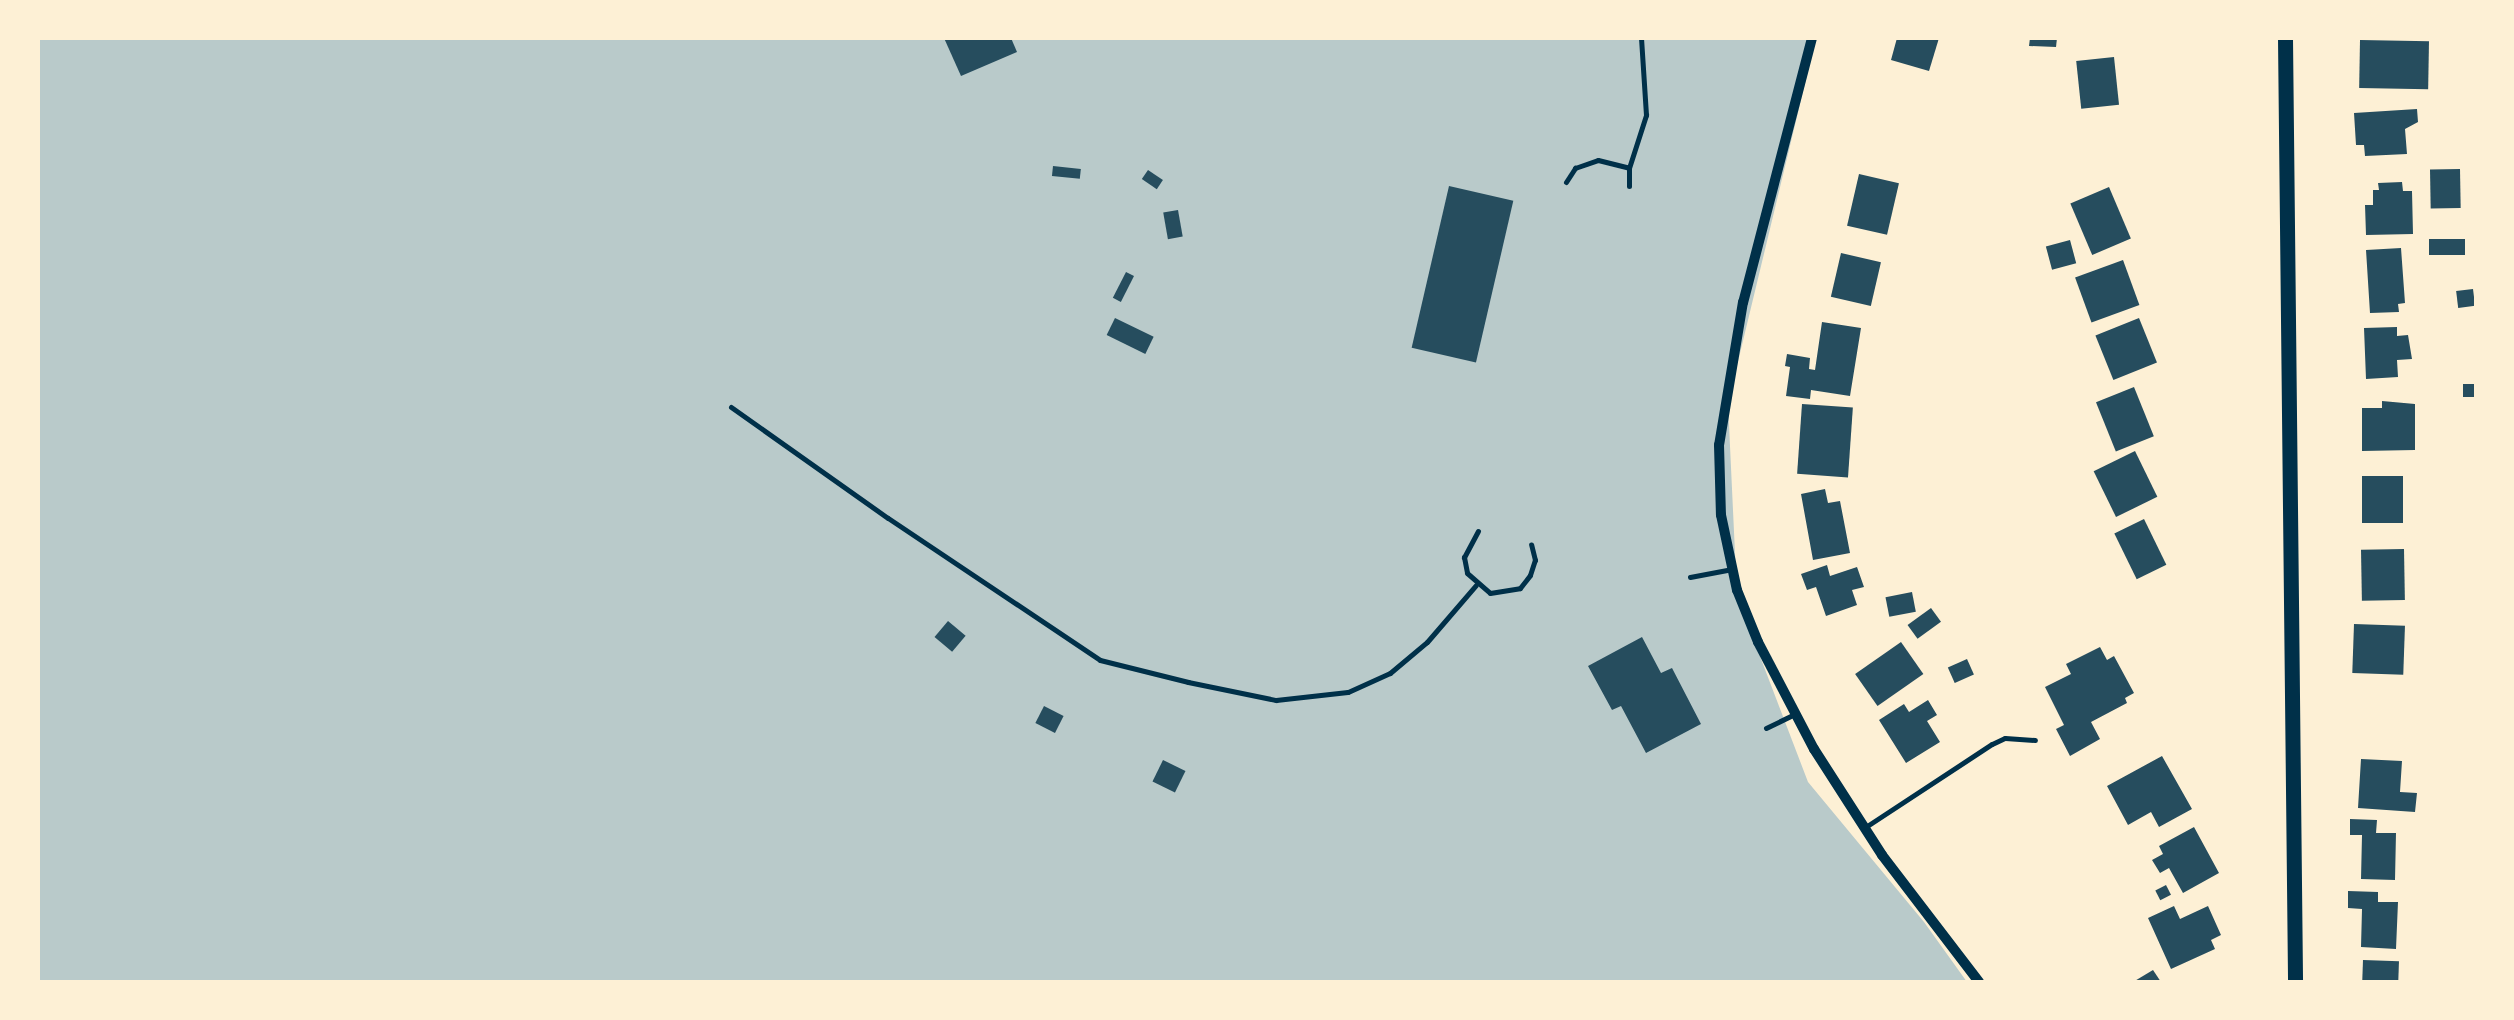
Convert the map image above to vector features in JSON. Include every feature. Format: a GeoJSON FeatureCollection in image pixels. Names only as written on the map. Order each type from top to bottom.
{"type":"FeatureCollection","features":[{"type":"Feature","properties":{"kind":"main road"},"geometry":{"type":"LineString","coordinates":[[2286,38],[2296,982]]}},
{"type":"Feature","properties":{"kind":"street"},"geometry":{"type":"LineString","coordinates":[[1812,38],[1743,302],[1719,445],[1721,515],[1732,569],[1758,642],[1795,714],[1864,828],[1979,982]]}},
{"type":"Feature","properties":{"kind":"lane"},"geometry":{"type":"LineString","coordinates":[[1629,186],[1630,168],[1646,116],[1641,38]]}},
{"type":"Feature","properties":{"kind":"lane"},"geometry":{"type":"LineString","coordinates":[[1566,182],[1576,168],[1598,160],[1630,168]]}},
{"type":"Feature","properties":{"kind":"lane"},"geometry":{"type":"LineString","coordinates":[[731,407],[1100,660],[1188,682],[1276,700],[1348,692],[1390,674],[1427,642],[1476,585]]}},
{"type":"Feature","properties":{"kind":"lane"},"geometry":{"type":"LineString","coordinates":[[1478,530],[1464,557],[1476,585],[1490,593],[1505,594],[1520,588],[1530,576],[1532,544]]}},
{"type":"Feature","properties":{"kind":"lane"},"geometry":{"type":"LineString","coordinates":[[1690,577],[1732,569]]}},
{"type":"Feature","properties":{"kind":"lane"},"geometry":{"type":"LineString","coordinates":[[1766,728],[1795,714]]}},
{"type":"Feature","properties":{"kind":"lane"},"geometry":{"type":"LineString","coordinates":[[1864,828],[1992,744],[2004,738],[2034,740]]}},
{"type":"Feature","properties":{"kind":"shaded area"},"geometry":{"type":"Polygon","coordinates":[[[38,38],[1816,38],[1728,403],[1737,596],[1808,782],[1924,922],[1967,982],[38,982],[38,38]]]}},
{"type":"Feature","properties":{"kind":"building"},"geometry":{"type":"Polygon","coordinates":[[[944,38],[1011,38],[1017,52],[961,76],[944,38]]]}},
{"type":"Feature","properties":{"kind":"building"},"geometry":{"type":"Polygon","coordinates":[[[1897,38],[1939,38],[1929,71],[1891,60],[1897,38]]]}},
{"type":"Feature","properties":{"kind":"building"},"geometry":{"type":"Polygon","coordinates":[[[2030,38],[2057,38],[2056,47],[2029,46],[2030,38]]]}},
{"type":"Feature","properties":{"kind":"building"},"geometry":{"type":"Polygon","coordinates":[[[2360,40],[2429,41],[2428,89],[2359,88],[2360,40]]]}},
{"type":"Feature","properties":{"kind":"building"},"geometry":{"type":"Polygon","coordinates":[[[2114,57],[2119,105],[2081,109],[2076,61],[2114,57]]]}},
{"type":"Feature","properties":{"kind":"building"},"geometry":{"type":"Polygon","coordinates":[[[2417,109],[2418,122],[2405,129],[2407,154],[2365,156],[2364,145],[2356,145],[2354,113],[2417,109]]]}},
{"type":"Feature","properties":{"kind":"building"},"geometry":{"type":"Polygon","coordinates":[[[1053,166],[1081,169],[1080,179],[1052,176],[1053,166]]]}},
{"type":"Feature","properties":{"kind":"building"},"geometry":{"type":"Polygon","coordinates":[[[2460,169],[2461,208],[2431,209],[2430,170],[2460,169]]]}},
{"type":"Feature","properties":{"kind":"building"},"geometry":{"type":"Polygon","coordinates":[[[1148,170],[1163,180],[1157,189],[1142,179],[1148,170]]]}},
{"type":"Feature","properties":{"kind":"building"},"geometry":{"type":"Polygon","coordinates":[[[1859,174],[1899,183],[1887,235],[1847,226],[1859,174]]]}},
{"type":"Feature","properties":{"kind":"building"},"geometry":{"type":"Polygon","coordinates":[[[2402,182],[2403,191],[2412,191],[2413,234],[2366,235],[2365,205],[2373,205],[2373,190],[2379,190],[2378,183],[2402,182]]]}},
{"type":"Feature","properties":{"kind":"building"},"geometry":{"type":"Polygon","coordinates":[[[1449,186],[1513,201],[1476,363],[1412,348],[1449,186]]]}},
{"type":"Feature","properties":{"kind":"building"},"geometry":{"type":"Polygon","coordinates":[[[2109,187],[2131,239],[2092,255],[2070,203],[2109,187]]]}},
{"type":"Feature","properties":{"kind":"building"},"geometry":{"type":"Polygon","coordinates":[[[1178,210],[1183,237],[1168,239],[1163,213],[1178,210]]]}},
{"type":"Feature","properties":{"kind":"building"},"geometry":{"type":"Polygon","coordinates":[[[2429,239],[2465,239],[2465,255],[2429,255],[2429,239]]]}},
{"type":"Feature","properties":{"kind":"building"},"geometry":{"type":"Polygon","coordinates":[[[2070,240],[2076,263],[2052,270],[2046,246],[2070,240]]]}},
{"type":"Feature","properties":{"kind":"building"},"geometry":{"type":"Polygon","coordinates":[[[2401,248],[2405,303],[2398,304],[2399,312],[2370,313],[2366,250],[2401,248]]]}},
{"type":"Feature","properties":{"kind":"building"},"geometry":{"type":"Polygon","coordinates":[[[1841,253],[1881,262],[1871,306],[1831,297],[1841,253]]]}},
{"type":"Feature","properties":{"kind":"building"},"geometry":{"type":"Polygon","coordinates":[[[2123,260],[2139,305],[2091,323],[2075,277],[2123,260]]]}},
{"type":"Feature","properties":{"kind":"building"},"geometry":{"type":"Polygon","coordinates":[[[1126,272],[1134,276],[1121,302],[1113,298],[1126,272]]]}},
{"type":"Feature","properties":{"kind":"building"},"geometry":{"type":"Polygon","coordinates":[[[2473,289],[2475,306],[2458,308],[2456,291],[2473,289]]]}},
{"type":"Feature","properties":{"kind":"building"},"geometry":{"type":"Polygon","coordinates":[[[1115,318],[1154,337],[1145,354],[1107,335],[1115,318]]]}},
{"type":"Feature","properties":{"kind":"building"},"geometry":{"type":"Polygon","coordinates":[[[2139,318],[2157,363],[2113,380],[2095,336],[2139,318]]]}},
{"type":"Feature","properties":{"kind":"building"},"geometry":{"type":"Polygon","coordinates":[[[1822,322],[1861,328],[1850,396],[1811,390],[1810,399],[1786,396],[1790,367],[1785,366],[1787,354],[1810,358],[1809,369],[1815,370],[1822,322]]]}},
{"type":"Feature","properties":{"kind":"building"},"geometry":{"type":"Polygon","coordinates":[[[2397,327],[2397,336],[2408,335],[2412,359],[2397,360],[2398,377],[2366,379],[2364,328],[2397,327]]]}},
{"type":"Feature","properties":{"kind":"building"},"geometry":{"type":"Polygon","coordinates":[[[2463,384],[2476,384],[2476,397],[2463,397],[2463,384]]]}},
{"type":"Feature","properties":{"kind":"building"},"geometry":{"type":"Polygon","coordinates":[[[2134,387],[2154,436],[2116,451],[2096,402],[2134,387]]]}},
{"type":"Feature","properties":{"kind":"building"},"geometry":{"type":"Polygon","coordinates":[[[2382,401],[2415,404],[2415,450],[2362,451],[2362,408],[2382,408],[2382,401]]]}},
{"type":"Feature","properties":{"kind":"building"},"geometry":{"type":"Polygon","coordinates":[[[1802,404],[1853,408],[1848,477],[1797,474],[1802,404]]]}},
{"type":"Feature","properties":{"kind":"building"},"geometry":{"type":"Polygon","coordinates":[[[2135,451],[2157,497],[2116,517],[2094,471],[2135,451]]]}},
{"type":"Feature","properties":{"kind":"building"},"geometry":{"type":"Polygon","coordinates":[[[2362,476],[2403,476],[2403,523],[2362,523],[2362,476]]]}},
{"type":"Feature","properties":{"kind":"building"},"geometry":{"type":"Polygon","coordinates":[[[1825,489],[1828,503],[1840,501],[1850,553],[1813,560],[1801,494],[1825,489]]]}},
{"type":"Feature","properties":{"kind":"building"},"geometry":{"type":"Polygon","coordinates":[[[2144,519],[2166,565],[2137,579],[2114,533],[2144,519]]]}},
{"type":"Feature","properties":{"kind":"building"},"geometry":{"type":"Polygon","coordinates":[[[2404,549],[2405,600],[2362,601],[2361,550],[2404,549]]]}},
{"type":"Feature","properties":{"kind":"building"},"geometry":{"type":"Polygon","coordinates":[[[1827,565],[1830,576],[1857,567],[1864,587],[1852,590],[1857,605],[1826,616],[1816,587],[1807,590],[1801,574],[1827,565]]]}},
{"type":"Feature","properties":{"kind":"building"},"geometry":{"type":"Polygon","coordinates":[[[1912,592],[1916,612],[1889,617],[1885,597],[1912,592]]]}},
{"type":"Feature","properties":{"kind":"building"},"geometry":{"type":"Polygon","coordinates":[[[1931,608],[1941,622],[1918,639],[1908,625],[1931,608]]]}},
{"type":"Feature","properties":{"kind":"building"},"geometry":{"type":"Polygon","coordinates":[[[948,621],[966,636],[952,652],[935,637],[948,621]]]}},
{"type":"Feature","properties":{"kind":"building"},"geometry":{"type":"Polygon","coordinates":[[[2354,624],[2405,626],[2403,675],[2352,673],[2354,624]]]}},
{"type":"Feature","properties":{"kind":"building"},"geometry":{"type":"Polygon","coordinates":[[[1642,637],[1661,673],[1672,668],[1701,724],[1646,753],[1621,706],[1612,710],[1588,666],[1642,637]]]}},
{"type":"Feature","properties":{"kind":"building"},"geometry":{"type":"Polygon","coordinates":[[[1901,642],[1923,674],[1877,706],[1855,674],[1901,642]]]}},
{"type":"Feature","properties":{"kind":"building"},"geometry":{"type":"Polygon","coordinates":[[[2100,647],[2107,660],[2114,656],[2134,693],[2125,698],[2127,703],[2091,722],[2100,739],[2070,756],[2056,729],[2064,725],[2045,687],[2071,674],[2066,664],[2100,647]]]}},
{"type":"Feature","properties":{"kind":"building"},"geometry":{"type":"Polygon","coordinates":[[[1967,659],[1974,675],[1955,683],[1948,668],[1967,659]]]}},
{"type":"Feature","properties":{"kind":"building"},"geometry":{"type":"Polygon","coordinates":[[[1928,700],[1937,715],[1927,721],[1940,742],[1906,763],[1879,720],[1904,704],[1909,712],[1928,700]]]}},
{"type":"Feature","properties":{"kind":"building"},"geometry":{"type":"Polygon","coordinates":[[[1044,706],[1064,716],[1055,733],[1035,723],[1044,706]]]}},
{"type":"Feature","properties":{"kind":"building"},"geometry":{"type":"Polygon","coordinates":[[[2162,756],[2192,809],[2159,827],[2151,812],[2128,825],[2107,786],[2162,756]]]}},
{"type":"Feature","properties":{"kind":"building"},"geometry":{"type":"Polygon","coordinates":[[[2361,759],[2402,761],[2400,792],[2417,793],[2415,812],[2358,808],[2361,759]]]}},
{"type":"Feature","properties":{"kind":"building"},"geometry":{"type":"Polygon","coordinates":[[[1163,760],[1185,771],[1175,793],[1152,782],[1163,760]]]}},
{"type":"Feature","properties":{"kind":"building"},"geometry":{"type":"Polygon","coordinates":[[[2350,819],[2377,820],[2376,833],[2396,833],[2395,880],[2361,879],[2362,835],[2350,835],[2350,819]]]}},
{"type":"Feature","properties":{"kind":"building"},"geometry":{"type":"Polygon","coordinates":[[[2194,827],[2219,873],[2183,893],[2169,868],[2160,873],[2152,860],[2163,854],[2159,846],[2194,827]]]}},
{"type":"Feature","properties":{"kind":"building"},"geometry":{"type":"Polygon","coordinates":[[[2166,885],[2171,895],[2160,900],[2155,890],[2166,885]]]}},
{"type":"Feature","properties":{"kind":"building"},"geometry":{"type":"Polygon","coordinates":[[[2348,891],[2378,892],[2378,902],[2398,902],[2396,949],[2361,947],[2362,909],[2348,908],[2348,891]]]}},
{"type":"Feature","properties":{"kind":"building"},"geometry":{"type":"Polygon","coordinates":[[[2174,906],[2180,919],[2208,906],[2221,935],[2211,940],[2215,949],[2171,969],[2148,918],[2174,906]]]}},
{"type":"Feature","properties":{"kind":"building"},"geometry":{"type":"Polygon","coordinates":[[[2363,960],[2399,961],[2398,982],[2362,982],[2363,960]]]}},
{"type":"Feature","properties":{"kind":"building"},"geometry":{"type":"Polygon","coordinates":[[[2153,970],[2161,982],[2133,982],[2153,970]]]}}]}
